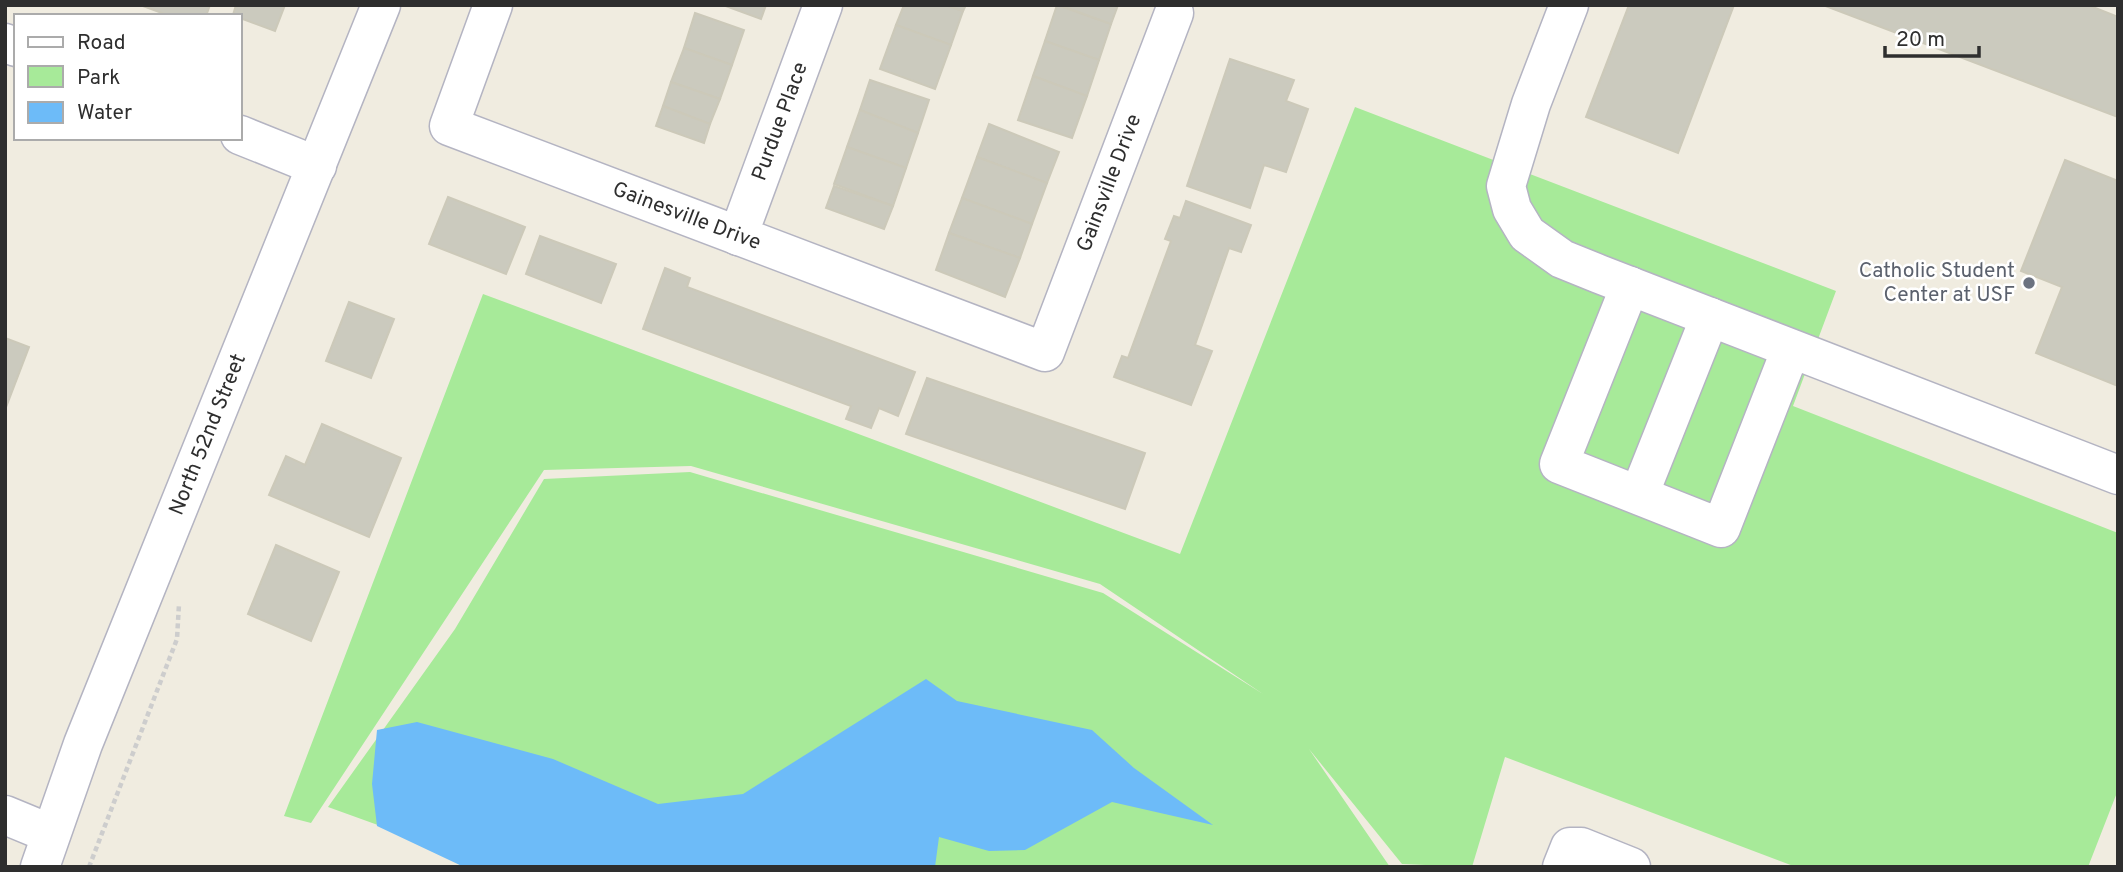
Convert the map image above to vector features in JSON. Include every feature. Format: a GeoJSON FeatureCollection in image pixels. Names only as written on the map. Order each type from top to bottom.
{"type":"FeatureCollection","features":[{"type":"Feature","properties":{"kind":"street","name":"North 52nd Street"},"geometry":{"type":"LineString","coordinates":[[45,851],[83,744],[381,5]]}},
{"type":"Feature","properties":{"kind":"street","name":"Gainesville Drive"},"geometry":{"type":"LineString","coordinates":[[493,5],[449,126],[1045,352]]}},
{"type":"Feature","properties":{"kind":"street","name":"Purdue Place"},"geometry":{"type":"LineString","coordinates":[[738,236],[823,5]]}},
{"type":"Feature","properties":{"kind":"street"},"geometry":{"type":"LineString","coordinates":[[1569,5],[1531,104],[1506,186],[1512,209],[1527,234],[1562,259],[2118,475]]}},
{"type":"Feature","properties":{"kind":"street","name":"Gainsville Drive"},"geometry":{"type":"LineString","coordinates":[[1045,352],[1174,13]]}},
{"type":"Feature","properties":{"kind":"street"},"geometry":{"type":"LineString","coordinates":[[242,136],[317,166]]}},
{"type":"Feature","properties":{"kind":"street"},"geometry":{"type":"LineString","coordinates":[[1630,286],[1559,464],[1720,528],[1791,349]]}},
{"type":"Feature","properties":{"kind":"street"},"geometry":{"type":"LineString","coordinates":[[1639,495],[1710,317]]}},
{"type":"Feature","properties":{"kind":"street"},"geometry":{"type":"LineString","coordinates":[[5,815],[45,851]]}},
{"type":"Feature","properties":{"kind":"street"},"geometry":{"type":"LineString","coordinates":[[1562,867],[1570,847],[1581,847],[1631,867]]}},
{"type":"Feature","properties":{"kind":"green space"},"geometry":{"type":"Polygon","coordinates":[[[1355,107],[1836,291],[1793,406],[2118,533],[2118,790],[2088,867],[1796,867],[1505,757],[1472,867],[1402,864],[1309,749],[1390,867],[494,867],[328,807],[455,629],[544,479],[690,472],[1103,593],[1263,694],[1100,584],[691,466],[544,470],[311,823],[284,816],[483,294],[1180,554],[1355,107]]]}},
{"type":"Feature","properties":{"kind":"water"},"geometry":{"type":"Polygon","coordinates":[[[926,679],[957,701],[1092,730],[1134,768],[1213,825],[1112,802],[1025,850],[989,851],[939,837],[935,867],[464,867],[377,826],[372,784],[377,730],[417,722],[553,759],[658,804],[743,794],[926,679]]]}},
{"type":"Feature","properties":{"kind":"building"},"geometry":{"type":"Polygon","coordinates":[[[210,5],[207,14],[165,14],[143,6],[210,5]]]}},
{"type":"Feature","properties":{"kind":"building"},"geometry":{"type":"Polygon","coordinates":[[[236,5],[285,5],[275,31],[242,19],[242,14],[233,14],[236,5]]]}},
{"type":"Feature","properties":{"kind":"building"},"geometry":{"type":"Polygon","coordinates":[[[723,5],[766,5],[761,19],[723,5]]]}},
{"type":"Feature","properties":{"kind":"building"},"geometry":{"type":"Polygon","coordinates":[[[904,5],[946,5],[963,11],[951,45],[896,25],[904,5]]]}},
{"type":"Feature","properties":{"kind":"building"},"geometry":{"type":"Polygon","coordinates":[[[946,5],[966,5],[963,11],[946,5]]]}},
{"type":"Feature","properties":{"kind":"building"},"geometry":{"type":"Polygon","coordinates":[[[1057,5],[1111,24],[1099,60],[1045,41],[1057,5]]]}},
{"type":"Feature","properties":{"kind":"building"},"geometry":{"type":"Polygon","coordinates":[[[1059,5],[1118,5],[1111,24],[1059,5]]]}},
{"type":"Feature","properties":{"kind":"building"},"geometry":{"type":"Polygon","coordinates":[[[1629,5],[1734,5],[1678,153],[1586,117],[1629,5]]]}},
{"type":"Feature","properties":{"kind":"building"},"geometry":{"type":"Polygon","coordinates":[[[1823,5],[2088,5],[2118,17],[2118,117],[1823,5]]]}},
{"type":"Feature","properties":{"kind":"building"},"geometry":{"type":"Polygon","coordinates":[[[695,13],[744,30],[732,65],[684,48],[695,13]]]}},
{"type":"Feature","properties":{"kind":"building"},"geometry":{"type":"Polygon","coordinates":[[[896,25],[951,45],[935,89],[880,69],[896,25]]]}},
{"type":"Feature","properties":{"kind":"building"},"geometry":{"type":"Polygon","coordinates":[[[1045,41],[1099,60],[1087,96],[1033,76],[1045,41]]]}},
{"type":"Feature","properties":{"kind":"building"},"geometry":{"type":"Polygon","coordinates":[[[684,48],[732,65],[720,99],[671,82],[684,48]]]}},
{"type":"Feature","properties":{"kind":"building"},"geometry":{"type":"Polygon","coordinates":[[[1230,59],[1294,80],[1286,101],[1308,109],[1286,172],[1264,165],[1250,208],[1187,186],[1230,59]]]}},
{"type":"Feature","properties":{"kind":"building"},"geometry":{"type":"Polygon","coordinates":[[[1033,76],[1087,96],[1072,138],[1018,120],[1033,76]]]}},
{"type":"Feature","properties":{"kind":"building"},"geometry":{"type":"Polygon","coordinates":[[[870,80],[929,100],[918,133],[860,110],[870,80]]]}},
{"type":"Feature","properties":{"kind":"building"},"geometry":{"type":"Polygon","coordinates":[[[671,82],[720,99],[710,124],[663,106],[671,82]]]}},
{"type":"Feature","properties":{"kind":"building"},"geometry":{"type":"Polygon","coordinates":[[[663,106],[710,124],[704,143],[656,126],[663,106]]]}},
{"type":"Feature","properties":{"kind":"building"},"geometry":{"type":"Polygon","coordinates":[[[860,110],[918,133],[906,168],[847,147],[860,110]]]}},
{"type":"Feature","properties":{"kind":"building"},"geometry":{"type":"Polygon","coordinates":[[[989,124],[1059,152],[1047,183],[977,157],[989,124]]]}},
{"type":"Feature","properties":{"kind":"building"},"geometry":{"type":"Polygon","coordinates":[[[847,147],[906,168],[893,206],[834,184],[847,147]]]}},
{"type":"Feature","properties":{"kind":"building"},"geometry":{"type":"Polygon","coordinates":[[[977,157],[1047,183],[1032,224],[962,198],[977,157]]]}},
{"type":"Feature","properties":{"kind":"building"},"geometry":{"type":"Polygon","coordinates":[[[2065,160],[2118,181],[2118,386],[2036,353],[2062,287],[2021,271],[2065,160]]]}},
{"type":"Feature","properties":{"kind":"building"},"geometry":{"type":"Polygon","coordinates":[[[834,186],[893,206],[884,229],[826,208],[834,186]]]}},
{"type":"Feature","properties":{"kind":"building"},"geometry":{"type":"Polygon","coordinates":[[[448,197],[525,227],[506,274],[429,244],[448,197]]]}},
{"type":"Feature","properties":{"kind":"building"},"geometry":{"type":"Polygon","coordinates":[[[962,198],[1032,224],[1020,258],[949,233],[962,198]]]}},
{"type":"Feature","properties":{"kind":"building"},"geometry":{"type":"Polygon","coordinates":[[[1186,201],[1251,225],[1241,252],[1229,248],[1195,345],[1212,351],[1191,405],[1114,377],[1122,356],[1128,358],[1171,241],[1165,239],[1174,216],[1180,218],[1186,201]]]}},
{"type":"Feature","properties":{"kind":"building"},"geometry":{"type":"Polygon","coordinates":[[[949,233],[1020,258],[1005,297],[936,270],[949,233]]]}},
{"type":"Feature","properties":{"kind":"building"},"geometry":{"type":"Polygon","coordinates":[[[540,236],[616,264],[601,303],[526,274],[540,236]]]}},
{"type":"Feature","properties":{"kind":"building"},"geometry":{"type":"Polygon","coordinates":[[[665,268],[690,278],[687,287],[915,372],[898,416],[879,408],[871,428],[846,419],[851,406],[643,329],[665,268]]]}},
{"type":"Feature","properties":{"kind":"building"},"geometry":{"type":"Polygon","coordinates":[[[349,302],[394,319],[371,378],[326,361],[349,302]]]}},
{"type":"Feature","properties":{"kind":"building"},"geometry":{"type":"Polygon","coordinates":[[[5,338],[29,347],[5,410],[5,338]]]}},
{"type":"Feature","properties":{"kind":"building"},"geometry":{"type":"Polygon","coordinates":[[[927,378],[1145,453],[1125,509],[906,434],[927,378]]]}},
{"type":"Feature","properties":{"kind":"building"},"geometry":{"type":"Polygon","coordinates":[[[322,424],[401,458],[369,537],[269,495],[286,456],[305,465],[322,424]]]}},
{"type":"Feature","properties":{"kind":"building"},"geometry":{"type":"Polygon","coordinates":[[[276,545],[339,572],[311,641],[248,614],[276,545]]]}},
{"type":"Feature","properties":{"kind":"place","name":"Catholic Student Center at USF"},"geometry":{"type":"Point","coordinates":[2029,283]}}]}
